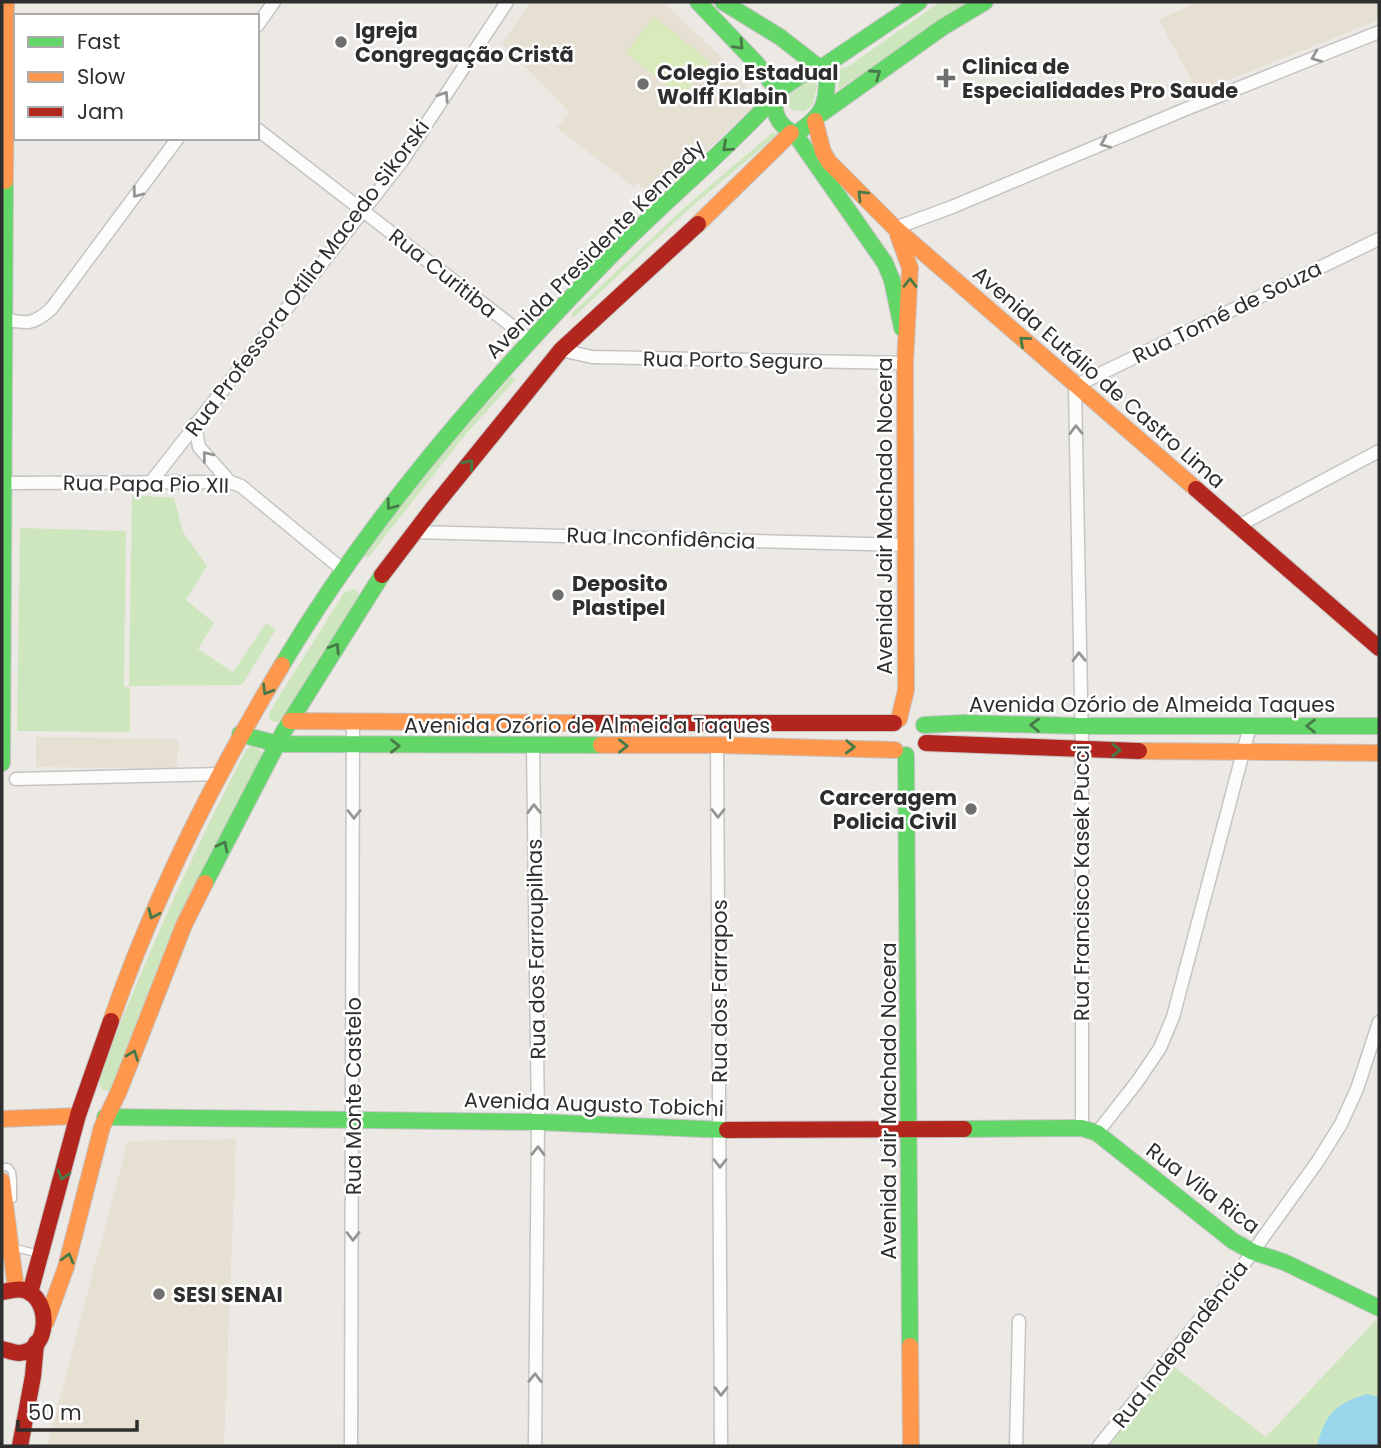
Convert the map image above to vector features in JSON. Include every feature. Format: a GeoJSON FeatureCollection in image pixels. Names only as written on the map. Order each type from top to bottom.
{"type":"FeatureCollection","features":[{"type":"Feature","properties":{"kind":"street"},"geometry":{"type":"LineString","coordinates":[[259,23],[274,2]]}},
{"type":"Feature","properties":{"kind":"street","name":"Rua Professora Otília Macedo Sikorski"},"geometry":{"type":"LineString","coordinates":[[151,482],[402,161],[507,2]]}},
{"type":"Feature","properties":{"kind":"street"},"geometry":{"type":"LineString","coordinates":[[698,2],[757,64],[776,95],[772,106],[775,116],[793,133]]}},
{"type":"Feature","properties":{"kind":"street"},"geometry":{"type":"LineString","coordinates":[[723,2],[780,37],[819,66],[827,77],[827,87],[825,104],[818,118]]}},
{"type":"Feature","properties":{"kind":"street"},"geometry":{"type":"LineString","coordinates":[[819,66],[919,2]]}},
{"type":"Feature","properties":{"kind":"street"},"geometry":{"type":"LineString","coordinates":[[2,1349],[7,1352],[20,1352],[36,1343],[43,1334],[66,1267],[105,1117],[119,1091],[184,925],[290,721],[370,592],[562,350],[793,133],[818,118],[943,27],[985,2]]}},
{"type":"Feature","properties":{"kind":"street"},"geometry":{"type":"LineString","coordinates":[[2,745],[3,294],[8,4]]}},
{"type":"Feature","properties":{"kind":"street"},"geometry":{"type":"LineString","coordinates":[[895,228],[1379,32]]}},
{"type":"Feature","properties":{"kind":"street","name":"Avenida Presidente Kennedy"},"geometry":{"type":"LineString","coordinates":[[16,1291],[40,1255],[76,1121],[131,963],[240,734],[309,619],[400,491],[530,340],[611,257],[741,134],[776,95],[819,66]]}},
{"type":"Feature","properties":{"kind":"street","name":"Avenida Eutálio de Castro Lima"},"geometry":{"type":"LineString","coordinates":[[818,118],[823,152],[829,162],[895,228],[1379,648]]}},
{"type":"Feature","properties":{"kind":"street","name":"Rua Curitiba"},"geometry":{"type":"LineString","coordinates":[[259,131],[530,340]]}},
{"type":"Feature","properties":{"kind":"street","name":"Avenida Jair Machado Nocera"},"geometry":{"type":"LineString","coordinates":[[793,133],[875,248],[892,280],[905,341]]}},
{"type":"Feature","properties":{"kind":"street"},"geometry":{"type":"LineString","coordinates":[[4,318],[38,321],[51,309],[177,140]]}},
{"type":"Feature","properties":{"kind":"street","name":"Avenida Jair Machado Nocera"},"geometry":{"type":"LineString","coordinates":[[895,228],[910,268],[910,300],[905,341],[906,690],[897,721]]}},
{"type":"Feature","properties":{"kind":"street","name":"Rua Tomé de Souza"},"geometry":{"type":"LineString","coordinates":[[1075,386],[1379,239]]}},
{"type":"Feature","properties":{"kind":"street","name":"Rua Porto Seguro"},"geometry":{"type":"LineString","coordinates":[[562,350],[592,357],[905,363]]}},
{"type":"Feature","properties":{"kind":"street","name":"Rua Francisco Kasek Pucci"},"geometry":{"type":"LineString","coordinates":[[1075,386],[1090,1130]]}},
{"type":"Feature","properties":{"kind":"street"},"geometry":{"type":"LineString","coordinates":[[195,424],[199,447],[230,482]]}},
{"type":"Feature","properties":{"kind":"street"},"geometry":{"type":"LineString","coordinates":[[1241,526],[1379,451]]}},
{"type":"Feature","properties":{"kind":"street","name":"Rua Papa Pio XII"},"geometry":{"type":"LineString","coordinates":[[4,483],[230,482],[241,486],[343,570]]}},
{"type":"Feature","properties":{"kind":"street","name":"Rua Inconfidência"},"geometry":{"type":"LineString","coordinates":[[415,532],[907,545]]}},
{"type":"Feature","properties":{"kind":"street","name":"Avenida Jair Machado Nocera"},"geometry":{"type":"LineString","coordinates":[[906,690],[921,722]]}},
{"type":"Feature","properties":{"kind":"street"},"geometry":{"type":"LineString","coordinates":[[909,716],[921,722],[927,734],[926,743],[920,751],[901,752],[889,737],[897,721],[909,716]]}},
{"type":"Feature","properties":{"kind":"street","name":"Avenida Ozório de Almeida Taques"},"geometry":{"type":"LineString","coordinates":[[290,721],[717,724],[897,721]]}},
{"type":"Feature","properties":{"kind":"street","name":"Rua Monte Castelo"},"geometry":{"type":"LineString","coordinates":[[351,1446],[353,721]]}},
{"type":"Feature","properties":{"kind":"street","name":"Avenida Ozório de Almeida Taques"},"geometry":{"type":"LineString","coordinates":[[921,722],[1080,726],[1379,726]]}},
{"type":"Feature","properties":{"kind":"street"},"geometry":{"type":"LineString","coordinates":[[1090,1130],[1137,1082],[1160,1048],[1173,1017],[1250,726]]}},
{"type":"Feature","properties":{"kind":"street","name":"Avenida Ozório de Almeida Taques"},"geometry":{"type":"LineString","coordinates":[[240,734],[278,744],[717,745],[901,752]]}},
{"type":"Feature","properties":{"kind":"street","name":"Avenida Ozório de Almeida Taques"},"geometry":{"type":"LineString","coordinates":[[926,743],[1082,750],[1379,753]]}},
{"type":"Feature","properties":{"kind":"street","name":"Rua dos Farrapos"},"geometry":{"type":"LineString","coordinates":[[717,745],[721,1446]]}},
{"type":"Feature","properties":{"kind":"street","name":"Rua dos Farroupilhas"},"geometry":{"type":"LineString","coordinates":[[533,746],[538,1122],[535,1446]]}},
{"type":"Feature","properties":{"kind":"street","name":"Avenida Jair Machado Nocera"},"geometry":{"type":"LineString","coordinates":[[901,752],[910,1130],[911,1446]]}},
{"type":"Feature","properties":{"kind":"street"},"geometry":{"type":"LineString","coordinates":[[16,779],[220,775]]}},
{"type":"Feature","properties":{"kind":"street","name":"Rua Independência"},"geometry":{"type":"LineString","coordinates":[[1099,1446],[1253,1252],[1341,1125],[1357,1089],[1379,1022]]}},
{"type":"Feature","properties":{"kind":"street","name":"Avenida Augusto Tobichi"},"geometry":{"type":"LineString","coordinates":[[105,1117],[538,1122],[719,1130],[1090,1130]]}},
{"type":"Feature","properties":{"kind":"street"},"geometry":{"type":"LineString","coordinates":[[2,1119],[76,1121]]}},
{"type":"Feature","properties":{"kind":"street"},"geometry":{"type":"LineString","coordinates":[[2,1130],[76,1121]]}},
{"type":"Feature","properties":{"kind":"street","name":"Rua Vila Rica"},"geometry":{"type":"LineString","coordinates":[[1090,1130],[1203,1218],[1253,1252],[1284,1262],[1379,1308]]}},
{"type":"Feature","properties":{"kind":"street"},"geometry":{"type":"LineString","coordinates":[[2,1181],[13,1247],[16,1291],[39,1301],[46,1322]]}},
{"type":"Feature","properties":{"kind":"street"},"geometry":{"type":"LineString","coordinates":[[1016,1446],[1019,1321]]}},
{"type":"Feature","properties":{"kind":"street"},"geometry":{"type":"LineString","coordinates":[[20,1446],[33,1376],[36,1343]]}},
{"type":"Feature","properties":{"kind":"lane"},"geometry":{"type":"LineString","coordinates":[[2,1167],[10,1169],[13,1180],[13,1247],[40,1255]]}},
{"type":"Feature","properties":{"kind":"shaded area","name":"Colegio Estadual Wolff Klabin"},"geometry":{"type":"Polygon","coordinates":[[[531,2],[663,2],[730,65],[758,103],[653,200],[638,183],[634,187],[557,128],[569,112],[502,43],[531,2]]]}},
{"type":"Feature","properties":{"kind":"shaded area"},"geometry":{"type":"Polygon","coordinates":[[[1198,2],[1379,2],[1379,20],[1198,92],[1159,20],[1198,2]]]}},
{"type":"Feature","properties":{"kind":"shaded area"},"geometry":{"type":"Polygon","coordinates":[[[36,737],[178,739],[177,769],[36,767],[36,737]]]}},
{"type":"Feature","properties":{"kind":"shaded area","name":"SESI SENAI"},"geometry":{"type":"Polygon","coordinates":[[[236,1139],[224,1446],[47,1446],[128,1141],[236,1139]]]}},
{"type":"Feature","properties":{"kind":"green space"},"geometry":{"type":"Polygon","coordinates":[[[940,2],[967,2],[839,89],[836,70],[849,66],[940,2]]]}},
{"type":"Feature","properties":{"kind":"green space"},"geometry":{"type":"Polygon","coordinates":[[[654,17],[710,62],[682,97],[626,53],[654,17]]]}},
{"type":"Feature","properties":{"kind":"green space"},"geometry":{"type":"Polygon","coordinates":[[[813,76],[817,86],[812,106],[804,111],[792,110],[786,103],[786,95],[813,76]]]}},
{"type":"Feature","properties":{"kind":"green space"},"geometry":{"type":"Polygon","coordinates":[[[773,132],[777,135],[690,208],[574,317],[571,314],[686,206],[773,132]]]}},
{"type":"Feature","properties":{"kind":"green space"},"geometry":{"type":"Polygon","coordinates":[[[511,376],[516,379],[465,435],[368,558],[364,555],[439,458],[511,376]]]}},
{"type":"Feature","properties":{"kind":"green space"},"geometry":{"type":"Polygon","coordinates":[[[132,495],[174,498],[183,532],[207,566],[186,600],[214,623],[198,649],[233,672],[266,623],[276,629],[242,685],[129,686],[132,495]]]}},
{"type":"Feature","properties":{"kind":"green space"},"geometry":{"type":"Polygon","coordinates":[[[20,528],[126,531],[124,686],[130,688],[130,732],[17,731],[20,528]]]}},
{"type":"Feature","properties":{"kind":"green space"},"geometry":{"type":"Polygon","coordinates":[[[354,589],[360,594],[280,722],[273,722],[269,719],[269,714],[275,703],[344,593],[354,589]]]}},
{"type":"Feature","properties":{"kind":"green space"},"geometry":{"type":"Polygon","coordinates":[[[252,745],[261,751],[262,761],[111,1091],[102,1090],[98,1079],[149,954],[205,831],[246,750],[252,745]]]}},
{"type":"Feature","properties":{"kind":"green space"},"geometry":{"type":"Polygon","coordinates":[[[1375,1321],[1379,1323],[1379,1446],[1108,1446],[1173,1366],[1266,1437],[1375,1321]]]}},
{"type":"Feature","properties":{"kind":"water"},"geometry":{"type":"Polygon","coordinates":[[[1367,1394],[1379,1397],[1379,1446],[1317,1446],[1333,1411],[1347,1401],[1367,1394]]]}},
{"type":"Feature","properties":{"kind":"traffic: fast"},"geometry":{"type":"LineString","coordinates":[[698,2],[757,64],[778,91]]}},
{"type":"Feature","properties":{"kind":"traffic: fast"},"geometry":{"type":"LineString","coordinates":[[723,2],[780,37],[816,65]]}},
{"type":"Feature","properties":{"kind":"traffic: fast"},"geometry":{"type":"LineString","coordinates":[[821,68],[919,2]]}},
{"type":"Feature","properties":{"kind":"traffic: fast"},"geometry":{"type":"LineString","coordinates":[[821,114],[943,27],[985,2]]}},
{"type":"Feature","properties":{"kind":"traffic: fast"},"geometry":{"type":"LineString","coordinates":[[816,65],[827,77],[824,104],[817,117],[795,134],[784,126],[775,111],[778,91],[816,65]]}},
{"type":"Feature","properties":{"kind":"traffic: fast"},"geometry":{"type":"LineString","coordinates":[[282,665],[316,611],[389,507],[470,409],[599,268],[774,98]]}},
{"type":"Feature","properties":{"kind":"traffic: fast"},"geometry":{"type":"LineString","coordinates":[[795,134],[885,263],[892,280],[902,328]]}},
{"type":"Feature","properties":{"kind":"traffic: fast"},"geometry":{"type":"LineString","coordinates":[[2,763],[5,181]]}},
{"type":"Feature","properties":{"kind":"traffic: fast"},"geometry":{"type":"LineString","coordinates":[[205,883],[284,731],[382,575]]}},
{"type":"Feature","properties":{"kind":"traffic: fast"},"geometry":{"type":"LineString","coordinates":[[924,725],[1379,726]]}},
{"type":"Feature","properties":{"kind":"traffic: fast"},"geometry":{"type":"LineString","coordinates":[[240,734],[278,744],[601,745]]}},
{"type":"Feature","properties":{"kind":"traffic: fast"},"geometry":{"type":"LineString","coordinates":[[906,755],[910,1346]]}},
{"type":"Feature","properties":{"kind":"traffic: fast"},"geometry":{"type":"LineString","coordinates":[[105,1117],[538,1122],[727,1130]]}},
{"type":"Feature","properties":{"kind":"traffic: fast"},"geometry":{"type":"LineString","coordinates":[[964,1129],[1082,1128],[1097,1133],[1233,1241],[1253,1252],[1284,1262],[1379,1308]]}},
{"type":"Feature","properties":{"kind":"traffic: slow"},"geometry":{"type":"LineString","coordinates":[[5,181],[6,2]]}},
{"type":"Feature","properties":{"kind":"traffic: slow"},"geometry":{"type":"LineString","coordinates":[[815,121],[823,152],[829,162],[895,228],[1196,489]]}},
{"type":"Feature","properties":{"kind":"traffic: slow"},"geometry":{"type":"LineString","coordinates":[[698,224],[791,133]]}},
{"type":"Feature","properties":{"kind":"traffic: slow"},"geometry":{"type":"LineString","coordinates":[[898,235],[910,268],[905,363],[906,690],[899,719]]}},
{"type":"Feature","properties":{"kind":"traffic: slow"},"geometry":{"type":"LineString","coordinates":[[111,1021],[146,929],[187,839],[282,665]]}},
{"type":"Feature","properties":{"kind":"traffic: slow"},"geometry":{"type":"LineString","coordinates":[[290,721],[578,723]]}},
{"type":"Feature","properties":{"kind":"traffic: slow"},"geometry":{"type":"LineString","coordinates":[[601,745],[895,750]]}},
{"type":"Feature","properties":{"kind":"traffic: slow"},"geometry":{"type":"LineString","coordinates":[[1139,751],[1379,753]]}},
{"type":"Feature","properties":{"kind":"traffic: slow"},"geometry":{"type":"LineString","coordinates":[[46,1322],[66,1267],[102,1127],[119,1091],[184,925],[205,883]]}},
{"type":"Feature","properties":{"kind":"traffic: slow"},"geometry":{"type":"LineString","coordinates":[[2,1119],[77,1116]]}},
{"type":"Feature","properties":{"kind":"traffic: slow"},"geometry":{"type":"LineString","coordinates":[[2,1181],[16,1289]]}},
{"type":"Feature","properties":{"kind":"traffic: slow"},"geometry":{"type":"LineString","coordinates":[[910,1346],[911,1446]]}},
{"type":"Feature","properties":{"kind":"traffic: jam"},"geometry":{"type":"LineString","coordinates":[[382,575],[561,350],[698,224]]}},
{"type":"Feature","properties":{"kind":"traffic: jam"},"geometry":{"type":"LineString","coordinates":[[1196,489],[1379,648]]}},
{"type":"Feature","properties":{"kind":"traffic: jam"},"geometry":{"type":"LineString","coordinates":[[578,723],[894,723]]}},
{"type":"Feature","properties":{"kind":"traffic: jam"},"geometry":{"type":"LineString","coordinates":[[926,743],[1139,751]]}},
{"type":"Feature","properties":{"kind":"traffic: jam"},"geometry":{"type":"LineString","coordinates":[[30,1293],[78,1115],[111,1021]]}},
{"type":"Feature","properties":{"kind":"traffic: jam"},"geometry":{"type":"LineString","coordinates":[[727,1130],[964,1129]]}},
{"type":"Feature","properties":{"kind":"traffic: jam"},"geometry":{"type":"LineString","coordinates":[[2,1292],[21,1289],[33,1295],[43,1313],[44,1324],[37,1344],[29,1350],[19,1353],[2,1349]]}},
{"type":"Feature","properties":{"kind":"traffic: jam"},"geometry":{"type":"LineString","coordinates":[[20,1446],[33,1376],[36,1343]]}},
{"type":"Feature","properties":{"kind":"place","name":"Igreja Congregação Cristã"},"geometry":{"type":"Point","coordinates":[341,42]}},
{"type":"Feature","properties":{"kind":"place","name":"Clinica de Especialidades Pro Saude"},"geometry":{"type":"Point","coordinates":[946,78]}},
{"type":"Feature","properties":{"kind":"place","name":"Colegio Estadual Wolff Klabin"},"geometry":{"type":"Point","coordinates":[643,84]}},
{"type":"Feature","properties":{"kind":"place","name":"Deposito Plastipel"},"geometry":{"type":"Point","coordinates":[558,595]}},
{"type":"Feature","properties":{"kind":"place","name":"Carceragem Policia Civil"},"geometry":{"type":"Point","coordinates":[971,809]}},
{"type":"Feature","properties":{"kind":"place","name":"SESI SENAI"},"geometry":{"type":"Point","coordinates":[159,1294]}}]}
